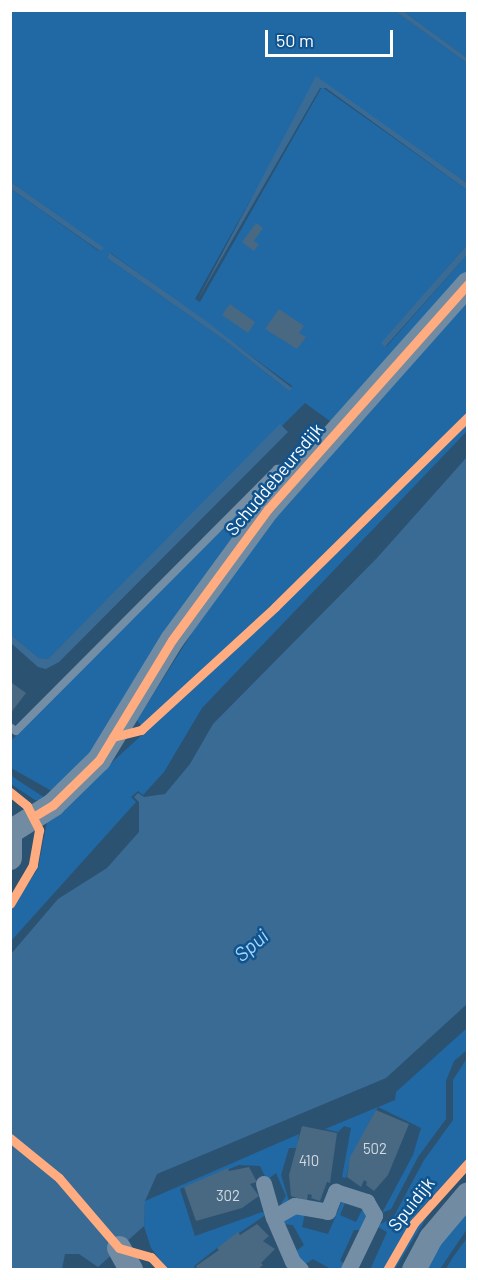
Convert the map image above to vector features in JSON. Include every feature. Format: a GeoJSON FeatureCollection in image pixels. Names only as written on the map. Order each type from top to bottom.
{"type":"FeatureCollection","features":[{"type":"Feature","properties":{"kind":"street","name":"Schuddebeursdijk"},"geometry":{"type":"LineString","coordinates":[[10,832],[53,805],[99,760],[209,585],[304,467],[468,284]]}},
{"type":"Feature","properties":{"kind":"street"},"geometry":{"type":"LineString","coordinates":[[10,832],[10,858]]}},
{"type":"Feature","properties":{"kind":"street"},"geometry":{"type":"LineString","coordinates":[[264,1184],[274,1218],[293,1262],[301,1269]]}},
{"type":"Feature","properties":{"kind":"street"},"geometry":{"type":"LineString","coordinates":[[274,1218],[295,1206],[328,1212],[336,1192],[367,1202],[375,1216],[349,1269]]}},
{"type":"Feature","properties":{"kind":"street","name":"Spuidijk"},"geometry":{"type":"LineString","coordinates":[[414,1269],[431,1238],[468,1194]]}},
{"type":"Feature","properties":{"kind":"street"},"geometry":{"type":"LineString","coordinates":[[118,1248],[131,1269]]}},
{"type":"Feature","properties":{"kind":"lane","name":"Schuddebeursdijk"},"geometry":{"type":"LineString","coordinates":[[10,727],[16,731],[277,469],[304,467]]}},
{"type":"Feature","properties":{"kind":"shaded area"},"geometry":{"type":"Polygon","coordinates":[[[11,11],[395,11],[467,63],[467,183],[316,77],[314,86],[195,299],[200,302],[322,87],[467,190],[467,245],[382,343],[386,347],[467,255],[467,277],[334,424],[305,403],[48,659],[39,658],[11,635],[11,189],[99,251],[103,248],[11,182],[11,11]],[[111,253],[107,258],[223,339],[289,391],[292,386],[111,253]]]}},
{"type":"Feature","properties":{"kind":"shaded area"},"geometry":{"type":"Polygon","coordinates":[[[403,11],[467,11],[467,58],[403,11]]]}},
{"type":"Feature","properties":{"kind":"shaded area"},"geometry":{"type":"Polygon","coordinates":[[[467,300],[467,431],[202,708],[164,772],[143,795],[138,791],[131,797],[136,802],[11,941],[11,911],[38,868],[47,822],[145,732],[137,720],[214,598],[267,526],[467,300]]]}},
{"type":"Feature","properties":{"kind":"shaded area"},"geometry":{"type":"Polygon","coordinates":[[[278,475],[282,478],[90,756],[57,794],[11,768],[10,742],[258,490],[278,475]]]}},
{"type":"Feature","properties":{"kind":"shaded area"},"geometry":{"type":"Polygon","coordinates":[[[10,775],[45,798],[46,802],[35,800],[11,784],[10,775]]]}},
{"type":"Feature","properties":{"kind":"shaded area"},"geometry":{"type":"Polygon","coordinates":[[[467,1028],[467,1050],[454,1061],[446,1081],[446,1119],[418,1157],[391,1209],[382,1213],[413,1155],[421,1128],[378,1107],[395,1100],[396,1092],[467,1028]]]}},
{"type":"Feature","properties":{"kind":"shaded area"},"geometry":{"type":"Polygon","coordinates":[[[467,1058],[467,1159],[417,1213],[384,1269],[370,1270],[387,1232],[376,1226],[393,1218],[424,1160],[453,1120],[453,1080],[467,1058]]]}},
{"type":"Feature","properties":{"kind":"shaded area"},"geometry":{"type":"Polygon","coordinates":[[[378,1107],[351,1156],[346,1178],[342,1177],[351,1128],[344,1126],[338,1132],[325,1129],[378,1107]]]}},
{"type":"Feature","properties":{"kind":"shaded area"},"geometry":{"type":"Polygon","coordinates":[[[299,1134],[297,1148],[289,1148],[281,1175],[289,1201],[279,1207],[286,1196],[276,1173],[267,1180],[260,1166],[239,1165],[180,1189],[195,1236],[262,1212],[267,1214],[217,1248],[194,1266],[196,1269],[167,1269],[151,1248],[144,1226],[145,1201],[299,1134]]]}},
{"type":"Feature","properties":{"kind":"shaded area"},"geometry":{"type":"Polygon","coordinates":[[[467,1167],[428,1215],[395,1269],[391,1269],[420,1220],[467,1167]]]}},
{"type":"Feature","properties":{"kind":"shaded area"},"geometry":{"type":"Polygon","coordinates":[[[342,1201],[345,1203],[340,1215],[356,1222],[362,1210],[367,1215],[360,1230],[354,1230],[340,1261],[344,1263],[341,1269],[331,1269],[313,1259],[304,1265],[295,1252],[304,1245],[293,1225],[283,1224],[290,1213],[305,1213],[302,1227],[328,1234],[342,1201]]]}},
{"type":"Feature","properties":{"kind":"shaded area"},"geometry":{"type":"Polygon","coordinates":[[[467,1206],[467,1229],[440,1269],[422,1270],[467,1206]]]}},
{"type":"Feature","properties":{"kind":"shaded area"},"geometry":{"type":"Polygon","coordinates":[[[467,1238],[467,1269],[446,1269],[453,1257],[467,1238]]]}},
{"type":"Feature","properties":{"kind":"water"},"geometry":{"type":"Polygon","coordinates":[[[395,11],[403,11],[467,58],[467,63],[395,11]]]}},
{"type":"Feature","properties":{"kind":"water"},"geometry":{"type":"Polygon","coordinates":[[[316,76],[467,183],[467,190],[326,88],[320,88],[197,301],[316,76]]]}},
{"type":"Feature","properties":{"kind":"water"},"geometry":{"type":"Polygon","coordinates":[[[10,182],[104,248],[100,251],[11,189],[10,182]]]}},
{"type":"Feature","properties":{"kind":"water"},"geometry":{"type":"Polygon","coordinates":[[[467,245],[467,255],[385,347],[381,343],[467,245]]]}},
{"type":"Feature","properties":{"kind":"water"},"geometry":{"type":"Polygon","coordinates":[[[110,253],[206,321],[292,388],[289,391],[223,339],[107,258],[110,253]]]}},
{"type":"Feature","properties":{"kind":"water"},"geometry":{"type":"Polygon","coordinates":[[[280,424],[288,432],[59,662],[46,669],[38,667],[11,643],[11,635],[39,658],[48,659],[280,424]]]}},
{"type":"Feature","properties":{"kind":"water","name":"Spui"},"geometry":{"type":"Polygon","coordinates":[[[467,457],[467,1004],[386,1078],[157,1174],[145,1201],[144,1226],[98,1267],[79,1254],[65,1254],[62,1269],[11,1270],[11,954],[58,899],[107,868],[139,832],[139,802],[134,797],[138,793],[144,797],[165,794],[190,764],[213,724],[377,558],[467,457]]]}},
{"type":"Feature","properties":{"kind":"building"},"geometry":{"type":"Polygon","coordinates":[[[256,223],[263,228],[254,241],[259,244],[254,251],[242,242],[256,223]]]}},
{"type":"Feature","properties":{"kind":"building"},"geometry":{"type":"Polygon","coordinates":[[[230,304],[255,322],[248,333],[222,315],[230,304]]]}},
{"type":"Feature","properties":{"kind":"building"},"geometry":{"type":"Polygon","coordinates":[[[279,309],[304,326],[299,333],[306,337],[297,349],[265,329],[279,309]]]}},
{"type":"Feature","properties":{"kind":"building"},"geometry":{"type":"Polygon","coordinates":[[[12,683],[26,693],[10,714],[10,684],[12,683]]]}},
{"type":"Feature","properties":{"kind":"building"},"geometry":{"type":"Polygon","coordinates":[[[376,1110],[409,1124],[388,1175],[374,1191],[366,1185],[367,1182],[364,1180],[361,1187],[347,1177],[350,1157],[376,1110]]]}},
{"type":"Feature","properties":{"kind":"building"},"geometry":{"type":"Polygon","coordinates":[[[302,1126],[337,1133],[330,1183],[327,1182],[320,1201],[311,1198],[312,1195],[308,1194],[307,1201],[291,1196],[289,1175],[302,1126]]]}},
{"type":"Feature","properties":{"kind":"building"},"geometry":{"type":"Polygon","coordinates":[[[249,1167],[257,1182],[250,1184],[259,1196],[242,1208],[196,1221],[184,1187],[228,1168],[229,1171],[249,1167]]]}},
{"type":"Feature","properties":{"kind":"building"},"geometry":{"type":"Polygon","coordinates":[[[257,1224],[269,1236],[263,1241],[275,1249],[257,1270],[198,1270],[196,1266],[219,1250],[217,1248],[238,1232],[240,1235],[257,1224]]]}},
{"type":"Feature","properties":{"kind":"ferry route"},"geometry":{"type":"LineString","coordinates":[[10,1138],[59,1178],[111,1239]]}},
{"type":"Feature","properties":{"kind":"cycle path"},"geometry":{"type":"LineString","coordinates":[[33,817],[53,805],[99,760],[172,640],[268,509],[468,284]]}},
{"type":"Feature","properties":{"kind":"cycle path"},"geometry":{"type":"LineString","coordinates":[[113,737],[141,730],[275,607],[468,417]]}},
{"type":"Feature","properties":{"kind":"cycle path"},"geometry":{"type":"LineString","coordinates":[[10,792],[27,806],[39,830],[33,865],[10,904]]}},
{"type":"Feature","properties":{"kind":"cycle path"},"geometry":{"type":"LineString","coordinates":[[10,1138],[59,1178],[119,1248],[151,1257],[163,1270]]}},
{"type":"Feature","properties":{"kind":"cycle path"},"geometry":{"type":"LineString","coordinates":[[387,1270],[414,1223],[468,1163]]}}]}
